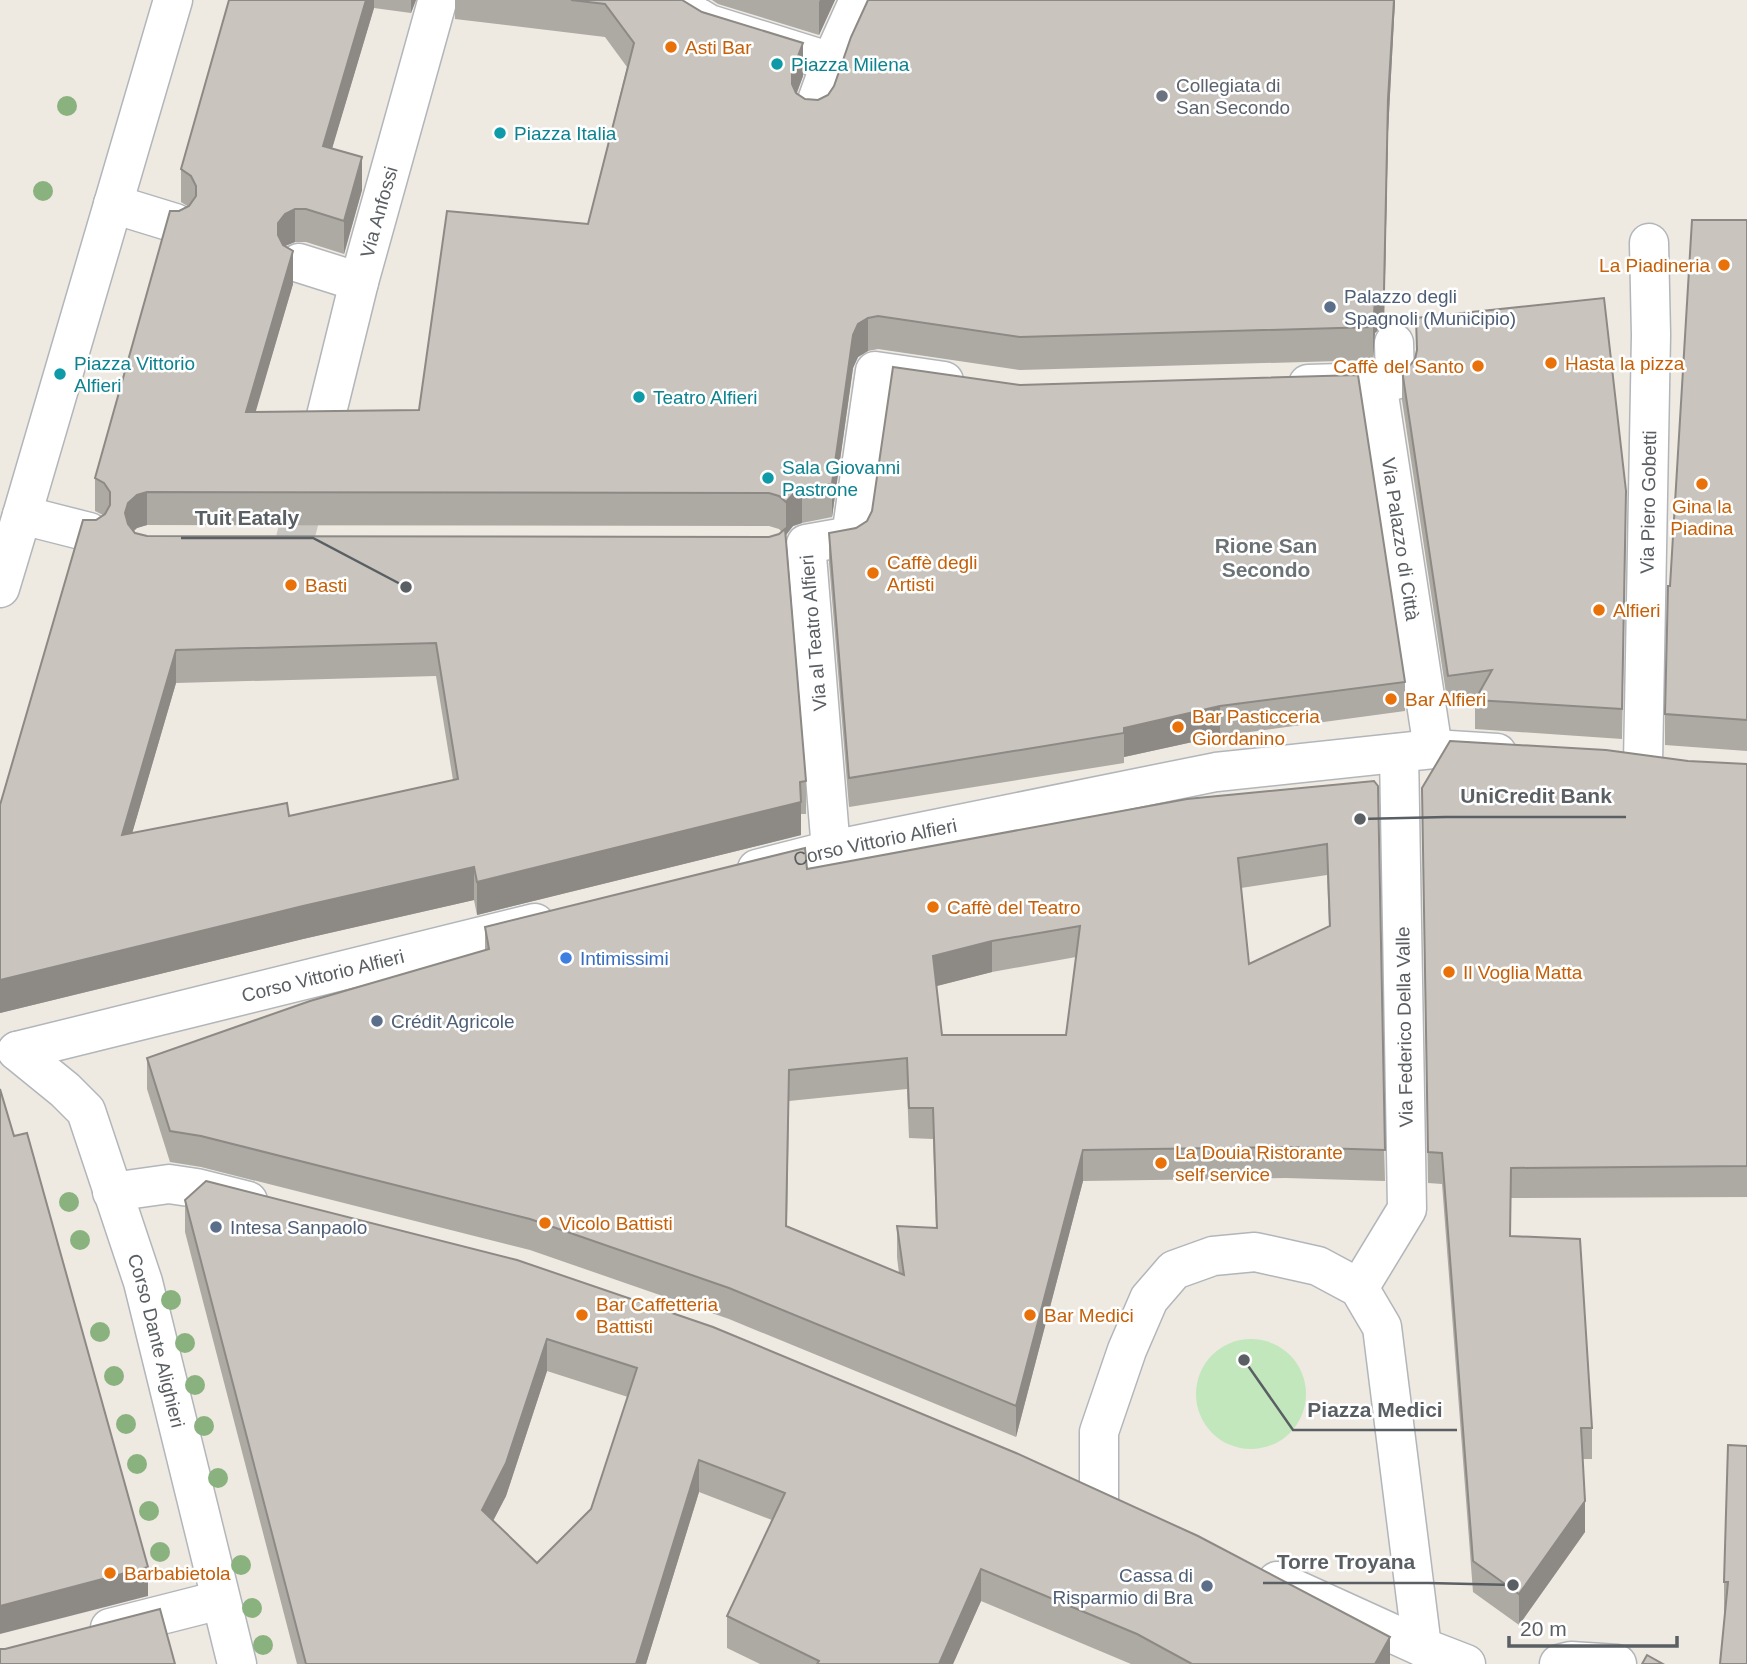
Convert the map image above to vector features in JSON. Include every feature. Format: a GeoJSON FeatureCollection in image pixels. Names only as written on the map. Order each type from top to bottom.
{"type":"FeatureCollection","features":[{"type":"Feature","properties":{"kind":"street"},"geometry":{"type":"LineString","coordinates":[[0,588],[173,0]]}},
{"type":"Feature","properties":{"kind":"street"},"geometry":{"type":"LineString","coordinates":[[813,112],[831,62],[859,0]]}},
{"type":"Feature","properties":{"kind":"street","name":"Via Anfossi"},"geometry":{"type":"LineString","coordinates":[[324,424],[359,282],[437,2]]}},
{"type":"Feature","properties":{"kind":"street"},"geometry":{"type":"LineString","coordinates":[[698,12],[831,62]]}},
{"type":"Feature","properties":{"kind":"street"},"geometry":{"type":"LineString","coordinates":[[113,204],[176,223]]}},
{"type":"Feature","properties":{"kind":"street","name":"Via Piero Gobetti"},"geometry":{"type":"LineString","coordinates":[[1643,763],[1651,335],[1649,243]]}},
{"type":"Feature","properties":{"kind":"street"},"geometry":{"type":"LineString","coordinates":[[299,263],[359,282]]}},
{"type":"Feature","properties":{"kind":"street"},"geometry":{"type":"LineString","coordinates":[[1267,385],[1395,380],[1394,343]]}},
{"type":"Feature","properties":{"kind":"street","name":"Via al Teatro Alfieri"},"geometry":{"type":"LineString","coordinates":[[831,850],[788,546],[851,536],[875,371],[980,386]]}},
{"type":"Feature","properties":{"kind":"street","name":"Via Palazzo di Città"},"geometry":{"type":"LineString","coordinates":[[1377,382],[1416,751]]}},
{"type":"Feature","properties":{"kind":"street"},"geometry":{"type":"LineString","coordinates":[[22,515],[89,532]]}},
{"type":"Feature","properties":{"kind":"street","name":"Corso Vittorio Alfieri"},"geometry":{"type":"LineString","coordinates":[[722,877],[831,850],[1216,772],[1416,751],[1527,755]]}},
{"type":"Feature","properties":{"kind":"street","name":"Via Federico Della Valle"},"geometry":{"type":"LineString","coordinates":[[1359,1288],[1407,1209],[1416,751]]}},
{"type":"Feature","properties":{"kind":"street","name":"Corso Vittorio Alfieri"},"geometry":{"type":"LineString","coordinates":[[6,1056],[573,914]]}},
{"type":"Feature","properties":{"kind":"street","name":"Corso Dante Alighieri"},"geometry":{"type":"LineString","coordinates":[[6,1056],[65,1090],[86,1111],[143,1282],[237,1664]]}},
{"type":"Feature","properties":{"kind":"street"},"geometry":{"type":"LineString","coordinates":[[112,1192],[169,1185],[196,1188],[287,1211]]}},
{"type":"Feature","properties":{"kind":"street"},"geometry":{"type":"LineString","coordinates":[[1062,1482],[1112,1505],[1099,1432],[1127,1350],[1149,1299],[1174,1270],[1213,1256],[1255,1252],[1318,1266],[1359,1288],[1382,1327],[1417,1656]]}},
{"type":"Feature","properties":{"kind":"street"},"geometry":{"type":"LineString","coordinates":[[1250,1569],[1417,1656],[1466,1664]]}},
{"type":"Feature","properties":{"kind":"street"},"geometry":{"type":"LineString","coordinates":[[77,1637],[220,1600]]}},
{"type":"Feature","properties":{"kind":"street"},"geometry":{"type":"LineString","coordinates":[[1559,1664],[1571,1661],[1617,1664]]}},
{"type":"Feature","properties":{"kind":"green space"},"geometry":{"type":"Polygon","coordinates":[[[1251,1339],[1272,1343],[1290,1355],[1302,1373],[1306,1394],[1302,1415],[1290,1433],[1272,1445],[1251,1449],[1230,1445],[1212,1433],[1200,1415],[1196,1394],[1200,1373],[1212,1355],[1230,1343],[1251,1339]]]}},
{"type":"Feature","properties":{"kind":"building"},"geometry":{"type":"Polygon","coordinates":[[[229,0],[366,0],[323,146],[362,157],[344,221],[306,209],[295,209],[285,214],[278,223],[278,235],[283,245],[293,251],[246,412],[419,410],[447,211],[588,224],[634,43],[605,4],[571,0],[682,0],[702,12],[803,43],[792,72],[792,84],[796,93],[805,99],[818,100],[828,95],[834,86],[851,37],[868,0],[1394,0],[1388,99],[1384,291],[1375,300],[1373,327],[1020,337],[878,316],[868,318],[858,324],[853,335],[832,484],[802,490],[793,494],[786,502],[769,493],[147,492],[137,495],[128,503],[125,513],[128,524],[135,533],[147,536],[769,537],[785,529],[806,781],[800,782],[801,802],[477,882],[474,867],[0,980],[0,805],[83,520],[96,520],[105,514],[110,505],[110,492],[104,483],[95,478],[170,211],[179,211],[189,206],[196,196],[196,186],[191,176],[181,169],[229,0]],[[436,643],[176,650],[122,835],[287,803],[289,816],[458,779],[436,643]]]}},
{"type":"Feature","properties":{"kind":"building"},"geometry":{"type":"Polygon","coordinates":[[[1692,220],[1747,220],[1747,720],[1665,714],[1668,586],[1692,220]]]}},
{"type":"Feature","properties":{"kind":"building"},"geometry":{"type":"Polygon","coordinates":[[[1604,298],[1626,491],[1622,709],[1475,700],[1492,670],[1448,676],[1402,370],[1408,368],[1415,359],[1416,318],[1604,298]]]}},
{"type":"Feature","properties":{"kind":"building"},"geometry":{"type":"Polygon","coordinates":[[[893,367],[1020,385],[1358,375],[1405,682],[1220,706],[1124,728],[1124,733],[849,778],[829,533],[856,528],[867,521],[872,511],[893,367]]]}},
{"type":"Feature","properties":{"kind":"building"},"geometry":{"type":"Polygon","coordinates":[[[1450,741],[1606,750],[1688,761],[1747,764],[1747,1166],[1511,1168],[1510,1236],[1580,1239],[1592,1428],[1581,1428],[1585,1501],[1519,1594],[1473,1561],[1442,1153],[1428,1152],[1422,788],[1450,741]]]}},
{"type":"Feature","properties":{"kind":"building"},"geometry":{"type":"Polygon","coordinates":[[[1374,781],[1378,786],[1385,1150],[1286,1147],[1083,1150],[1016,1406],[729,1288],[530,1219],[201,1136],[170,1131],[147,1058],[310,1001],[489,949],[485,927],[805,848],[807,869],[1187,799],[1374,781]],[[1327,844],[1238,858],[1249,964],[1330,926],[1327,844]],[[1080,926],[992,941],[933,956],[942,1035],[1066,1035],[1080,926]],[[907,1058],[789,1070],[786,1226],[904,1275],[897,1226],[937,1228],[933,1108],[909,1108],[907,1058]]]}},
{"type":"Feature","properties":{"kind":"building"},"geometry":{"type":"Polygon","coordinates":[[[0,1089],[14,1136],[27,1133],[148,1567],[0,1606],[0,1089]]]}},
{"type":"Feature","properties":{"kind":"building"},"geometry":{"type":"Polygon","coordinates":[[[206,1181],[517,1260],[713,1327],[1016,1453],[1198,1536],[1390,1637],[1375,1664],[1192,1664],[1137,1634],[981,1569],[939,1664],[817,1664],[819,1661],[727,1616],[785,1493],[699,1460],[636,1664],[306,1664],[185,1200],[206,1181]],[[547,1339],[506,1463],[482,1510],[537,1563],[591,1509],[637,1368],[547,1339]]]}},
{"type":"Feature","properties":{"kind":"building"},"geometry":{"type":"Polygon","coordinates":[[[1728,1445],[1747,1446],[1747,1664],[1720,1664],[1728,1582],[1724,1582],[1728,1445]]]}},
{"type":"Feature","properties":{"kind":"building"},"geometry":{"type":"Polygon","coordinates":[[[160,1609],[175,1664],[0,1664],[0,1649],[160,1609]]]}},
{"type":"Feature","properties":{"kind":"building"},"geometry":{"type":"Polygon","coordinates":[[[1647,1655],[1663,1664],[1642,1664],[1647,1655]]]}},
{"type":"Feature","properties":{"kind":"tunnel"},"geometry":{"type":"LineString","coordinates":[[293,547],[311,475]]}},
{"type":"Feature","properties":{"kind":"place","name":"Asti Bar"},"geometry":{"type":"Point","coordinates":[671,47]}},
{"type":"Feature","properties":{"kind":"place","name":"Piazza Milena"},"geometry":{"type":"Point","coordinates":[777,64]}},
{"type":"Feature","properties":{"kind":"place","name":"Collegiata di San Secondo"},"geometry":{"type":"Point","coordinates":[1162,96]}},
{"type":"Feature","properties":{"kind":"place","name":"Piazza Italia"},"geometry":{"type":"Point","coordinates":[500,133]}},
{"type":"Feature","properties":{"kind":"place","name":"La Piadineria"},"geometry":{"type":"Point","coordinates":[1724,265]}},
{"type":"Feature","properties":{"kind":"place","name":"Palazzo degli Spagnoli (Municipio)"},"geometry":{"type":"Point","coordinates":[1330,307]}},
{"type":"Feature","properties":{"kind":"place","name":"Hasta la pizza"},"geometry":{"type":"Point","coordinates":[1551,363]}},
{"type":"Feature","properties":{"kind":"place","name":"Caffè del Santo"},"geometry":{"type":"Point","coordinates":[1478,366]}},
{"type":"Feature","properties":{"kind":"place","name":"Piazza Vittorio Alfieri"},"geometry":{"type":"Point","coordinates":[60,374]}},
{"type":"Feature","properties":{"kind":"place","name":"Teatro Alfieri"},"geometry":{"type":"Point","coordinates":[639,397]}},
{"type":"Feature","properties":{"kind":"place","name":"Sala Giovanni Pastrone"},"geometry":{"type":"Point","coordinates":[768,478]}},
{"type":"Feature","properties":{"kind":"place","name":"Gina la Piadina"},"geometry":{"type":"Point","coordinates":[1702,484]}},
{"type":"Feature","properties":{"kind":"place","name":"Caffè degli Artisti"},"geometry":{"type":"Point","coordinates":[873,573]}},
{"type":"Feature","properties":{"kind":"place","name":"Basti"},"geometry":{"type":"Point","coordinates":[291,585]}},
{"type":"Feature","properties":{"kind":"place","name":"Tuit Eataly"},"geometry":{"type":"Point","coordinates":[406,587]}},
{"type":"Feature","properties":{"kind":"place","name":"Alfieri"},"geometry":{"type":"Point","coordinates":[1599,610]}},
{"type":"Feature","properties":{"kind":"place","name":"Bar Alfieri"},"geometry":{"type":"Point","coordinates":[1391,699]}},
{"type":"Feature","properties":{"kind":"place","name":"Bar Pasticceria Giordanino"},"geometry":{"type":"Point","coordinates":[1178,727]}},
{"type":"Feature","properties":{"kind":"place","name":"UniCredit Bank"},"geometry":{"type":"Point","coordinates":[1360,819]}},
{"type":"Feature","properties":{"kind":"place","name":"Caffè del Teatro"},"geometry":{"type":"Point","coordinates":[933,907]}},
{"type":"Feature","properties":{"kind":"place","name":"Intimissimi"},"geometry":{"type":"Point","coordinates":[566,958]}},
{"type":"Feature","properties":{"kind":"place","name":"Il Voglia Matta"},"geometry":{"type":"Point","coordinates":[1449,972]}},
{"type":"Feature","properties":{"kind":"place","name":"Crédit Agricole"},"geometry":{"type":"Point","coordinates":[377,1021]}},
{"type":"Feature","properties":{"kind":"place","name":"La Douia Ristorante self service"},"geometry":{"type":"Point","coordinates":[1161,1163]}},
{"type":"Feature","properties":{"kind":"place","name":"Vicolo Battisti"},"geometry":{"type":"Point","coordinates":[545,1223]}},
{"type":"Feature","properties":{"kind":"place","name":"Intesa Sanpaolo"},"geometry":{"type":"Point","coordinates":[216,1227]}},
{"type":"Feature","properties":{"kind":"place","name":"Bar Caffetteria Battisti"},"geometry":{"type":"Point","coordinates":[582,1315]}},
{"type":"Feature","properties":{"kind":"place","name":"Bar Medici"},"geometry":{"type":"Point","coordinates":[1030,1315]}},
{"type":"Feature","properties":{"kind":"place","name":"Piazza Medici"},"geometry":{"type":"Point","coordinates":[1244,1360]}},
{"type":"Feature","properties":{"kind":"place","name":"Barbabietola"},"geometry":{"type":"Point","coordinates":[110,1573]}},
{"type":"Feature","properties":{"kind":"place","name":"Torre Troyana"},"geometry":{"type":"Point","coordinates":[1513,1585]}},
{"type":"Feature","properties":{"kind":"place","name":"Cassa di Risparmio di Bra"},"geometry":{"type":"Point","coordinates":[1207,1586]}},
{"type":"Feature","properties":{"kind":"district","name":"Rione San Secondo"},"geometry":{"type":"Point","coordinates":[1266,558]}}]}
